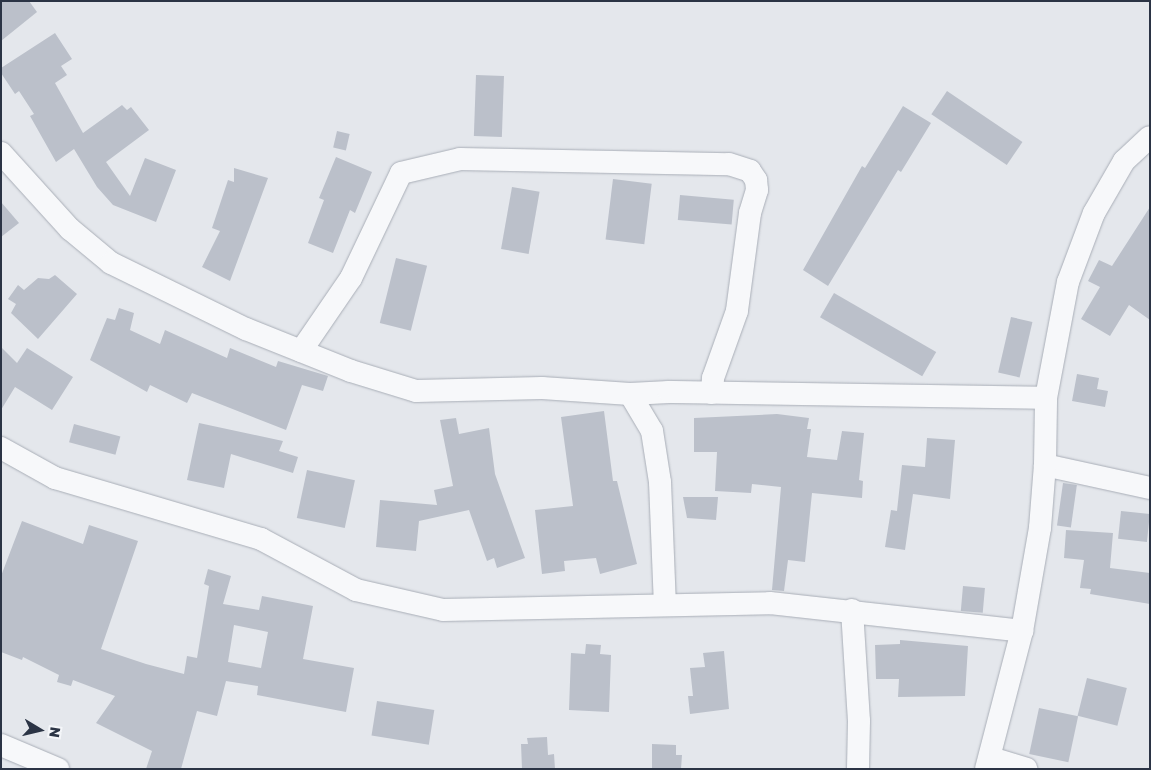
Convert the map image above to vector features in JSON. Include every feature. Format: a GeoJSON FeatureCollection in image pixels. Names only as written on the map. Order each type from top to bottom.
{"type":"FeatureCollection","features":[{"type":"Feature","properties":{"kind":"street"},"geometry":{"type":"LineString","coordinates":[[1026,769],[988,763],[1022,631],[1040,528],[1045,465],[1046,398],[1068,282],[1094,213],[1124,161],[1147,142]]}},
{"type":"Feature","properties":{"kind":"street"},"geometry":{"type":"LineString","coordinates":[[1,153],[70,229],[111,263],[246,329],[301,351],[416,391],[542,388],[630,394],[712,392],[1046,398]]}},
{"type":"Feature","properties":{"kind":"street"},"geometry":{"type":"LineString","coordinates":[[301,351],[351,278],[400,173],[460,159],[729,164],[750,171],[756,180],[758,190],[750,213],[737,311],[713,378],[712,392]]}},
{"type":"Feature","properties":{"kind":"street"},"geometry":{"type":"LineString","coordinates":[[652,431],[669,392]]}},
{"type":"Feature","properties":{"kind":"street"},"geometry":{"type":"LineString","coordinates":[[630,394],[652,431],[660,482],[665,604]]}},
{"type":"Feature","properties":{"kind":"street"},"geometry":{"type":"LineString","coordinates":[[1,448],[55,478],[261,539],[356,590],[444,610],[770,603],[852,610],[1022,631]]}},
{"type":"Feature","properties":{"kind":"street"},"geometry":{"type":"LineString","coordinates":[[1045,465],[1150,488]]}},
{"type":"Feature","properties":{"kind":"street"},"geometry":{"type":"LineString","coordinates":[[852,610],[858,769]]}},
{"type":"Feature","properties":{"kind":"street"},"geometry":{"type":"LineString","coordinates":[[1,746],[58,769]]}},
{"type":"Feature","properties":{"kind":"building"},"geometry":{"type":"Polygon","coordinates":[[[1,1],[29,1],[37,12],[1,41],[1,1]]]}},
{"type":"Feature","properties":{"kind":"building"},"geometry":{"type":"Polygon","coordinates":[[[55,33],[72,59],[61,66],[67,75],[55,83],[83,133],[122,105],[127,110],[131,107],[149,130],[106,162],[130,196],[145,158],[176,170],[156,222],[113,205],[97,187],[74,149],[56,162],[30,116],[34,114],[19,91],[15,94],[1,73],[1,68],[55,33]]]}},
{"type":"Feature","properties":{"kind":"building"},"geometry":{"type":"Polygon","coordinates":[[[476,75],[504,76],[502,137],[474,136],[476,75]]]}},
{"type":"Feature","properties":{"kind":"building"},"geometry":{"type":"Polygon","coordinates":[[[947,91],[1022,142],[1007,165],[931,114],[947,91]]]}},
{"type":"Feature","properties":{"kind":"building"},"geometry":{"type":"Polygon","coordinates":[[[903,106],[931,123],[901,172],[898,170],[828,286],[803,270],[862,166],[865,168],[903,106]]]}},
{"type":"Feature","properties":{"kind":"building"},"geometry":{"type":"Polygon","coordinates":[[[337,131],[350,134],[346,150],[333,148],[337,131]]]}},
{"type":"Feature","properties":{"kind":"building"},"geometry":{"type":"Polygon","coordinates":[[[336,157],[372,172],[355,213],[350,210],[333,253],[308,243],[324,200],[319,198],[336,157]]]}},
{"type":"Feature","properties":{"kind":"building"},"geometry":{"type":"Polygon","coordinates":[[[234,168],[268,178],[230,281],[202,267],[220,231],[212,228],[228,180],[234,182],[234,168]]]}},
{"type":"Feature","properties":{"kind":"building"},"geometry":{"type":"Polygon","coordinates":[[[613,179],[652,184],[644,244],[606,240],[613,179]]]}},
{"type":"Feature","properties":{"kind":"building"},"geometry":{"type":"Polygon","coordinates":[[[512,187],[540,192],[529,254],[501,249],[512,187]]]}},
{"type":"Feature","properties":{"kind":"building"},"geometry":{"type":"Polygon","coordinates":[[[680,195],[734,200],[732,225],[678,220],[680,195]]]}},
{"type":"Feature","properties":{"kind":"building"},"geometry":{"type":"Polygon","coordinates":[[[1,202],[19,223],[1,237],[1,202]]]}},
{"type":"Feature","properties":{"kind":"building"},"geometry":{"type":"Polygon","coordinates":[[[1150,207],[1150,320],[1129,305],[1110,336],[1081,319],[1100,287],[1088,281],[1099,260],[1112,266],[1150,207]]]}},
{"type":"Feature","properties":{"kind":"building"},"geometry":{"type":"Polygon","coordinates":[[[396,258],[427,266],[411,331],[380,323],[396,258]]]}},
{"type":"Feature","properties":{"kind":"building"},"geometry":{"type":"Polygon","coordinates":[[[55,275],[77,294],[38,339],[11,313],[16,304],[8,299],[18,285],[24,290],[38,278],[49,279],[55,275]]]}},
{"type":"Feature","properties":{"kind":"building"},"geometry":{"type":"Polygon","coordinates":[[[834,293],[936,352],[922,376],[820,317],[834,293]]]}},
{"type":"Feature","properties":{"kind":"building"},"geometry":{"type":"Polygon","coordinates":[[[119,308],[134,313],[130,330],[160,344],[165,330],[227,358],[230,348],[276,367],[278,361],[328,376],[323,391],[302,385],[286,430],[192,393],[187,403],[150,385],[147,392],[90,360],[107,318],[115,320],[119,308]]]}},
{"type":"Feature","properties":{"kind":"building"},"geometry":{"type":"Polygon","coordinates":[[[1011,317],[1032,322],[1020,377],[998,373],[1011,317]]]}},
{"type":"Feature","properties":{"kind":"building"},"geometry":{"type":"Polygon","coordinates":[[[1,347],[17,363],[27,348],[73,377],[52,410],[15,387],[1,410],[1,347]]]}},
{"type":"Feature","properties":{"kind":"building"},"geometry":{"type":"Polygon","coordinates":[[[1077,374],[1099,378],[1097,389],[1108,391],[1105,407],[1072,401],[1077,374]]]}},
{"type":"Feature","properties":{"kind":"building"},"geometry":{"type":"Polygon","coordinates":[[[604,411],[613,481],[617,481],[637,564],[600,574],[596,558],[564,561],[565,571],[542,574],[535,510],[573,506],[561,417],[604,411]]]}},
{"type":"Feature","properties":{"kind":"building"},"geometry":{"type":"Polygon","coordinates":[[[777,414],[809,418],[807,429],[811,429],[807,457],[837,460],[842,431],[864,433],[859,480],[863,481],[862,498],[812,493],[805,562],[788,560],[784,591],[772,590],[781,487],[752,484],[751,493],[715,491],[717,452],[694,452],[694,418],[777,414]]]}},
{"type":"Feature","properties":{"kind":"building"},"geometry":{"type":"Polygon","coordinates":[[[456,418],[459,434],[489,428],[495,474],[525,558],[497,568],[494,558],[487,561],[469,510],[419,521],[416,551],[376,547],[380,500],[437,505],[434,490],[453,486],[440,420],[456,418]]]}},
{"type":"Feature","properties":{"kind":"building"},"geometry":{"type":"Polygon","coordinates":[[[199,423],[283,441],[279,451],[298,457],[293,473],[231,454],[224,488],[187,480],[199,423]]]}},
{"type":"Feature","properties":{"kind":"building"},"geometry":{"type":"Polygon","coordinates":[[[74,424],[120,436],[115,455],[69,442],[74,424]]]}},
{"type":"Feature","properties":{"kind":"building"},"geometry":{"type":"Polygon","coordinates":[[[927,438],[955,440],[950,499],[913,494],[905,550],[885,547],[891,510],[897,511],[902,465],[925,467],[927,438]]]}},
{"type":"Feature","properties":{"kind":"building"},"geometry":{"type":"Polygon","coordinates":[[[307,470],[355,480],[345,528],[297,518],[307,470]]]}},
{"type":"Feature","properties":{"kind":"building"},"geometry":{"type":"Polygon","coordinates":[[[1063,483],[1077,485],[1071,528],[1057,526],[1063,483]]]}},
{"type":"Feature","properties":{"kind":"building"},"geometry":{"type":"Polygon","coordinates":[[[683,497],[718,497],[716,520],[687,518],[683,497]]]}},
{"type":"Feature","properties":{"kind":"building"},"geometry":{"type":"Polygon","coordinates":[[[1121,511],[1150,514],[1147,542],[1118,539],[1121,511]]]}},
{"type":"Feature","properties":{"kind":"building"},"geometry":{"type":"Polygon","coordinates":[[[22,521],[83,544],[89,525],[138,541],[101,649],[184,674],[187,656],[197,658],[209,586],[204,584],[208,569],[231,576],[223,604],[259,610],[262,596],[313,606],[303,659],[354,668],[346,712],[257,695],[258,686],[226,681],[217,716],[197,711],[181,769],[146,769],[152,751],[96,723],[115,696],[73,680],[71,686],[57,682],[59,675],[23,657],[22,660],[1,652],[1,576],[22,521]],[[234,625],[228,662],[261,668],[268,632],[234,625]]]}},
{"type":"Feature","properties":{"kind":"building"},"geometry":{"type":"Polygon","coordinates":[[[1066,530],[1113,533],[1110,568],[1150,573],[1150,604],[1090,594],[1091,589],[1080,588],[1084,560],[1064,558],[1066,530]]]}},
{"type":"Feature","properties":{"kind":"building"},"geometry":{"type":"Polygon","coordinates":[[[963,586],[985,588],[983,613],[961,611],[963,586]]]}},
{"type":"Feature","properties":{"kind":"building"},"geometry":{"type":"Polygon","coordinates":[[[900,640],[968,646],[965,696],[898,697],[899,679],[876,679],[875,645],[900,644],[900,640]]]}},
{"type":"Feature","properties":{"kind":"building"},"geometry":{"type":"Polygon","coordinates":[[[586,644],[601,645],[600,654],[611,655],[609,712],[569,710],[571,653],[585,654],[586,644]]]}},
{"type":"Feature","properties":{"kind":"building"},"geometry":{"type":"Polygon","coordinates":[[[724,651],[729,709],[690,714],[688,696],[693,696],[690,668],[705,667],[703,653],[724,651]]]}},
{"type":"Feature","properties":{"kind":"building"},"geometry":{"type":"Polygon","coordinates":[[[1087,678],[1127,688],[1117,726],[1078,716],[1087,678]]]}},
{"type":"Feature","properties":{"kind":"building"},"geometry":{"type":"Polygon","coordinates":[[[377,701],[434,710],[429,745],[372,736],[377,701]]]}},
{"type":"Feature","properties":{"kind":"building"},"geometry":{"type":"Polygon","coordinates":[[[1039,708],[1078,716],[1068,762],[1029,754],[1039,708]]]}},
{"type":"Feature","properties":{"kind":"building"},"geometry":{"type":"Polygon","coordinates":[[[547,737],[548,755],[554,754],[555,769],[522,769],[521,744],[528,744],[527,738],[547,737]]]}},
{"type":"Feature","properties":{"kind":"building"},"geometry":{"type":"Polygon","coordinates":[[[652,744],[676,745],[676,755],[682,755],[681,769],[652,769],[652,744]]]}}]}
